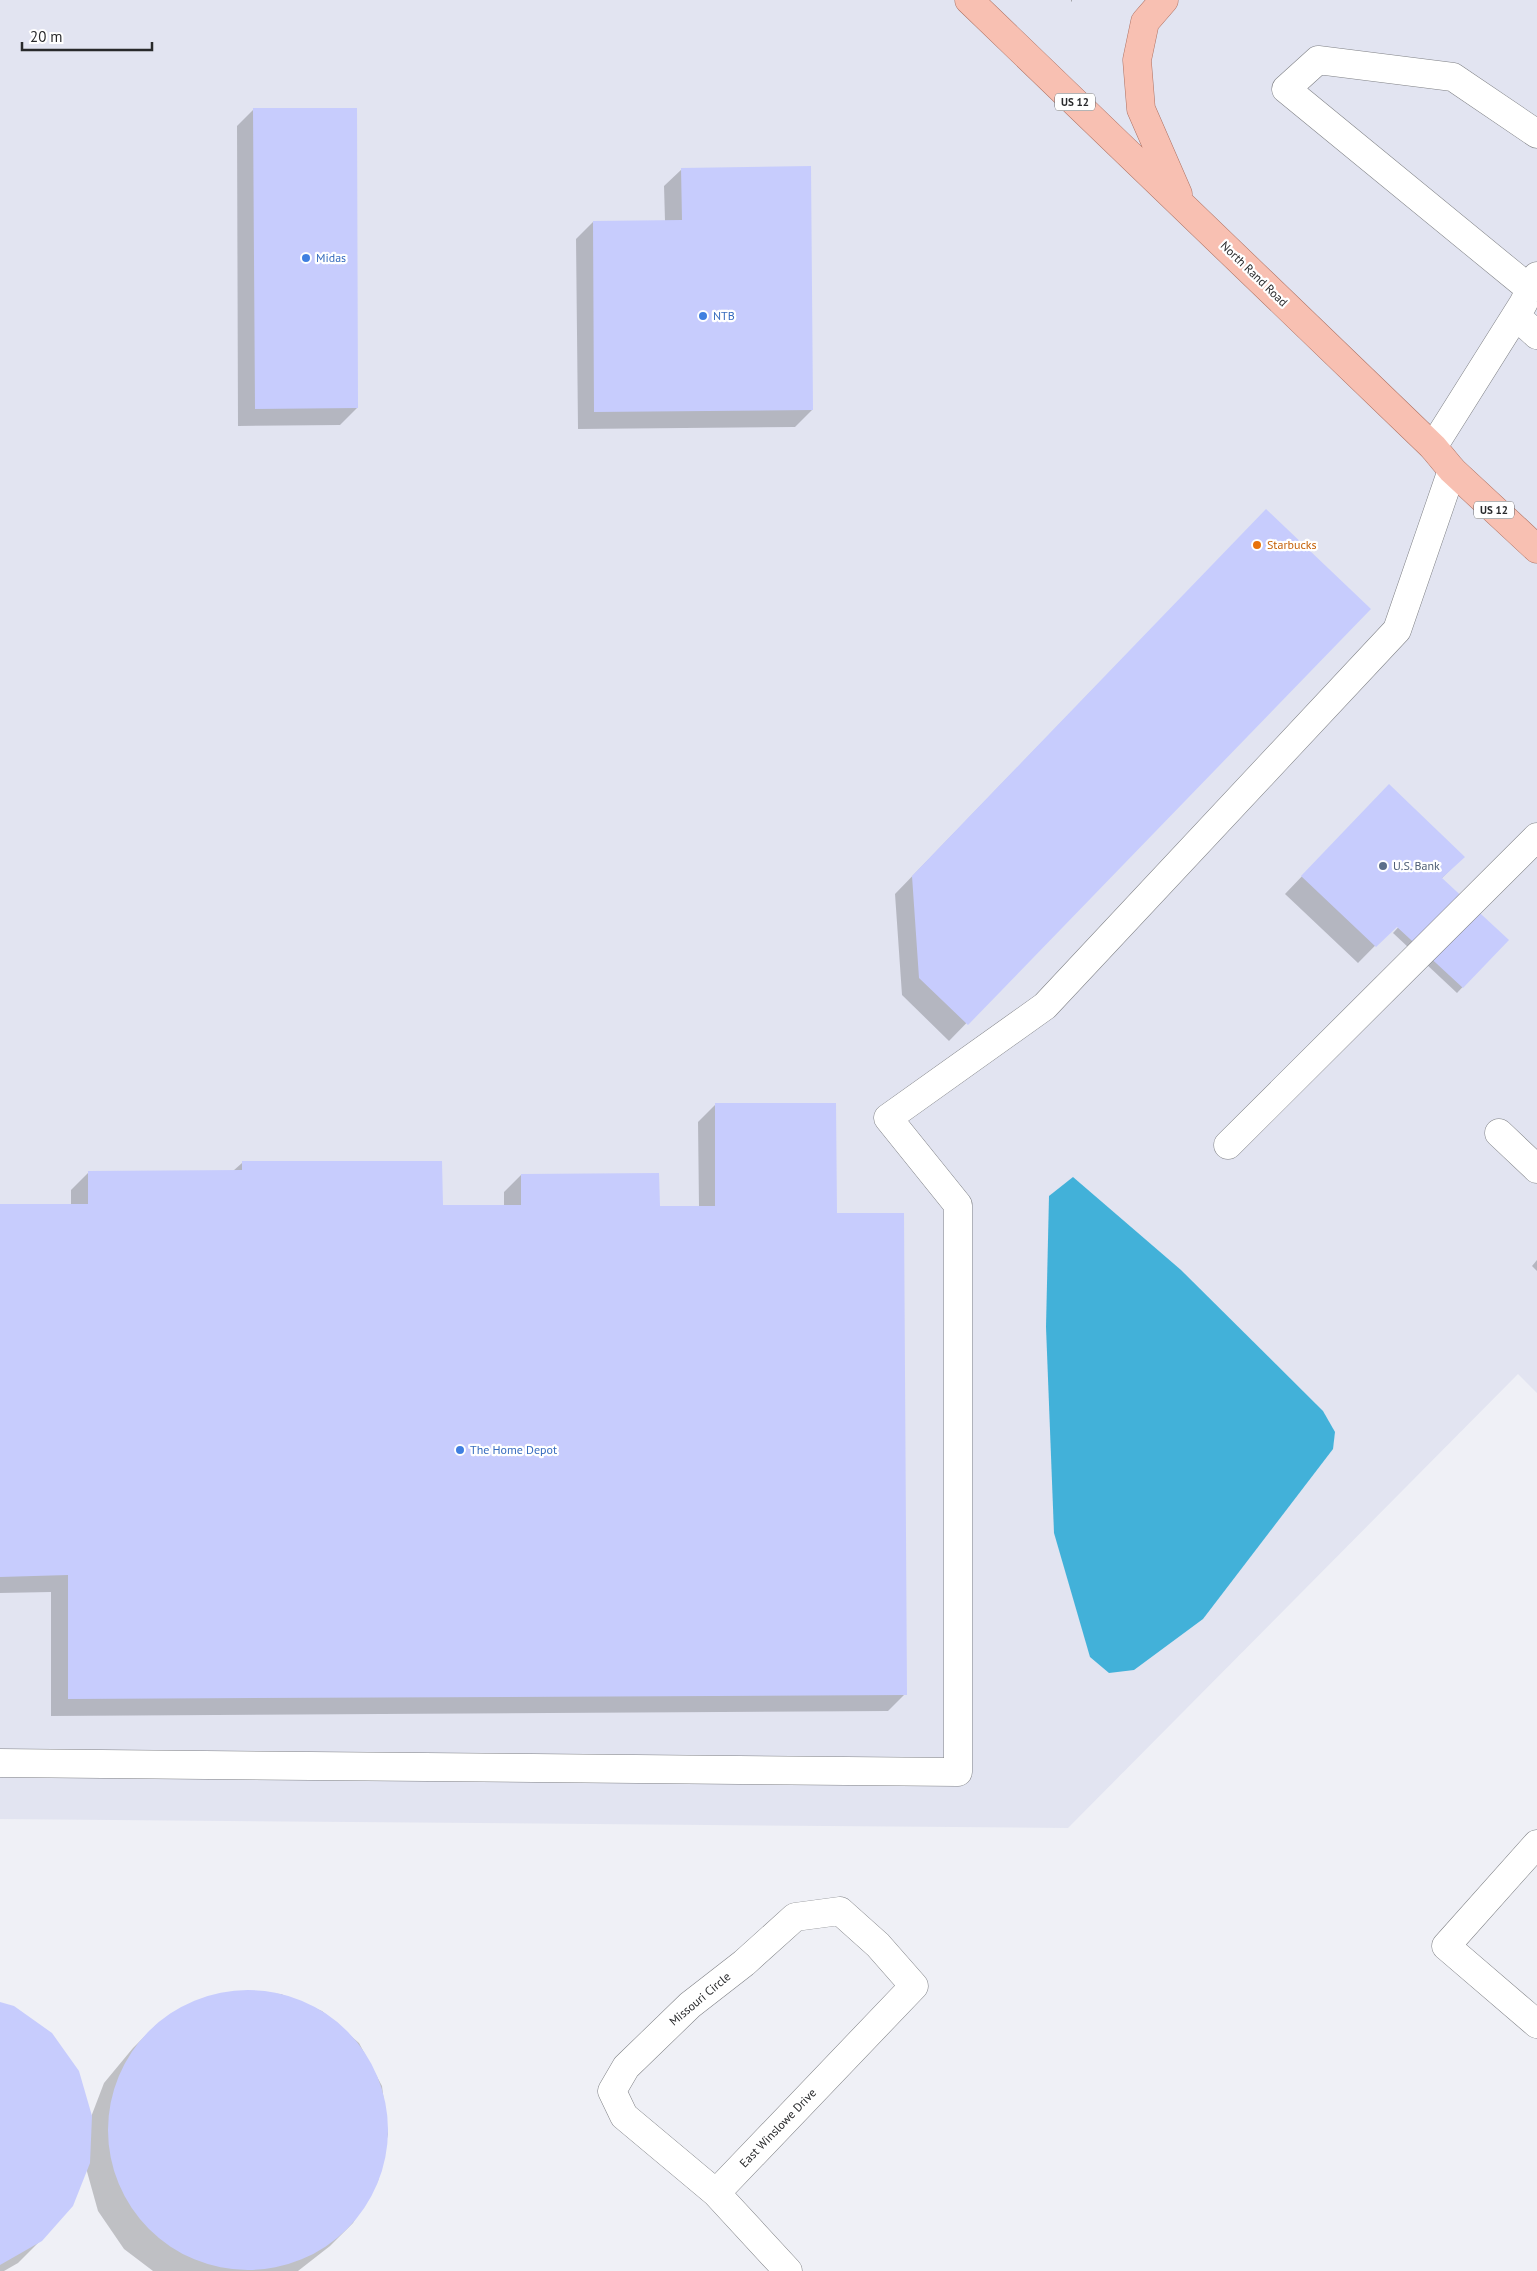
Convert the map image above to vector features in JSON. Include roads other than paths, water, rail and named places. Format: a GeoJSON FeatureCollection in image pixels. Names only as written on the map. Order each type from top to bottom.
{"type":"FeatureCollection","features":[{"type":"Feature","properties":{"kind":"main road","name":"North Rand Road"},"geometry":{"type":"LineString","coordinates":[[969,0],[1433,447],[1452,470],[1537,550]]}},
{"type":"Feature","properties":{"kind":"main road"},"geometry":{"type":"LineString","coordinates":[[1164,0],[1145,22],[1137,60],[1141,109],[1182,204]]}},
{"type":"Feature","properties":{"kind":"street"},"geometry":{"type":"LineString","coordinates":[[1433,447],[1516,316],[1534,283],[1286,89],[1318,60],[1453,77],[1537,134]]}},
{"type":"Feature","properties":{"kind":"street"},"geometry":{"type":"LineString","coordinates":[[1516,316],[1537,335]]}},
{"type":"Feature","properties":{"kind":"street"},"geometry":{"type":"LineString","coordinates":[[0,1763],[958,1772],[958,1205],[888,1118],[1044,1006],[1397,630],[1452,470]]}},
{"type":"Feature","properties":{"kind":"street"},"geometry":{"type":"LineString","coordinates":[[1228,1145],[1537,837]]}},
{"type":"Feature","properties":{"kind":"street"},"geometry":{"type":"LineString","coordinates":[[1499,1133],[1537,1169]]}},
{"type":"Feature","properties":{"kind":"street"},"geometry":{"type":"LineString","coordinates":[[1537,1844],[1446,1946],[1537,2024]]}},
{"type":"Feature","properties":{"kind":"street","name":"Missouri Circle"},"geometry":{"type":"LineString","coordinates":[[716,2193],[624,2116],[612,2091],[626,2067],[690,2005],[744,1963],[795,1917],[840,1911],[878,1945],[914,1986]]}},
{"type":"Feature","properties":{"kind":"street","name":"East Winslowe Drive"},"geometry":{"type":"LineString","coordinates":[[716,2193],[914,1986]]}},
{"type":"Feature","properties":{"kind":"street"},"geometry":{"type":"LineString","coordinates":[[716,2193],[788,2271]]}},
{"type":"Feature","properties":{"kind":"water"},"geometry":{"type":"Polygon","coordinates":[[[1073,1177],[1181,1270],[1323,1411],[1335,1432],[1333,1449],[1203,1619],[1134,1670],[1109,1673],[1090,1657],[1054,1533],[1046,1327],[1049,1196],[1073,1177]]]}},
{"type":"Feature","properties":{"kind":"place","name":"Midas"},"geometry":{"type":"Point","coordinates":[306,258]}},
{"type":"Feature","properties":{"kind":"place","name":"NTB"},"geometry":{"type":"Point","coordinates":[703,316]}},
{"type":"Feature","properties":{"kind":"place","name":"Starbucks"},"geometry":{"type":"Point","coordinates":[1257,545]}},
{"type":"Feature","properties":{"kind":"place","name":"U.S. Bank"},"geometry":{"type":"Point","coordinates":[1383,866]}},
{"type":"Feature","properties":{"kind":"place","name":"The Home Depot"},"geometry":{"type":"Point","coordinates":[460,1450]}}]}
